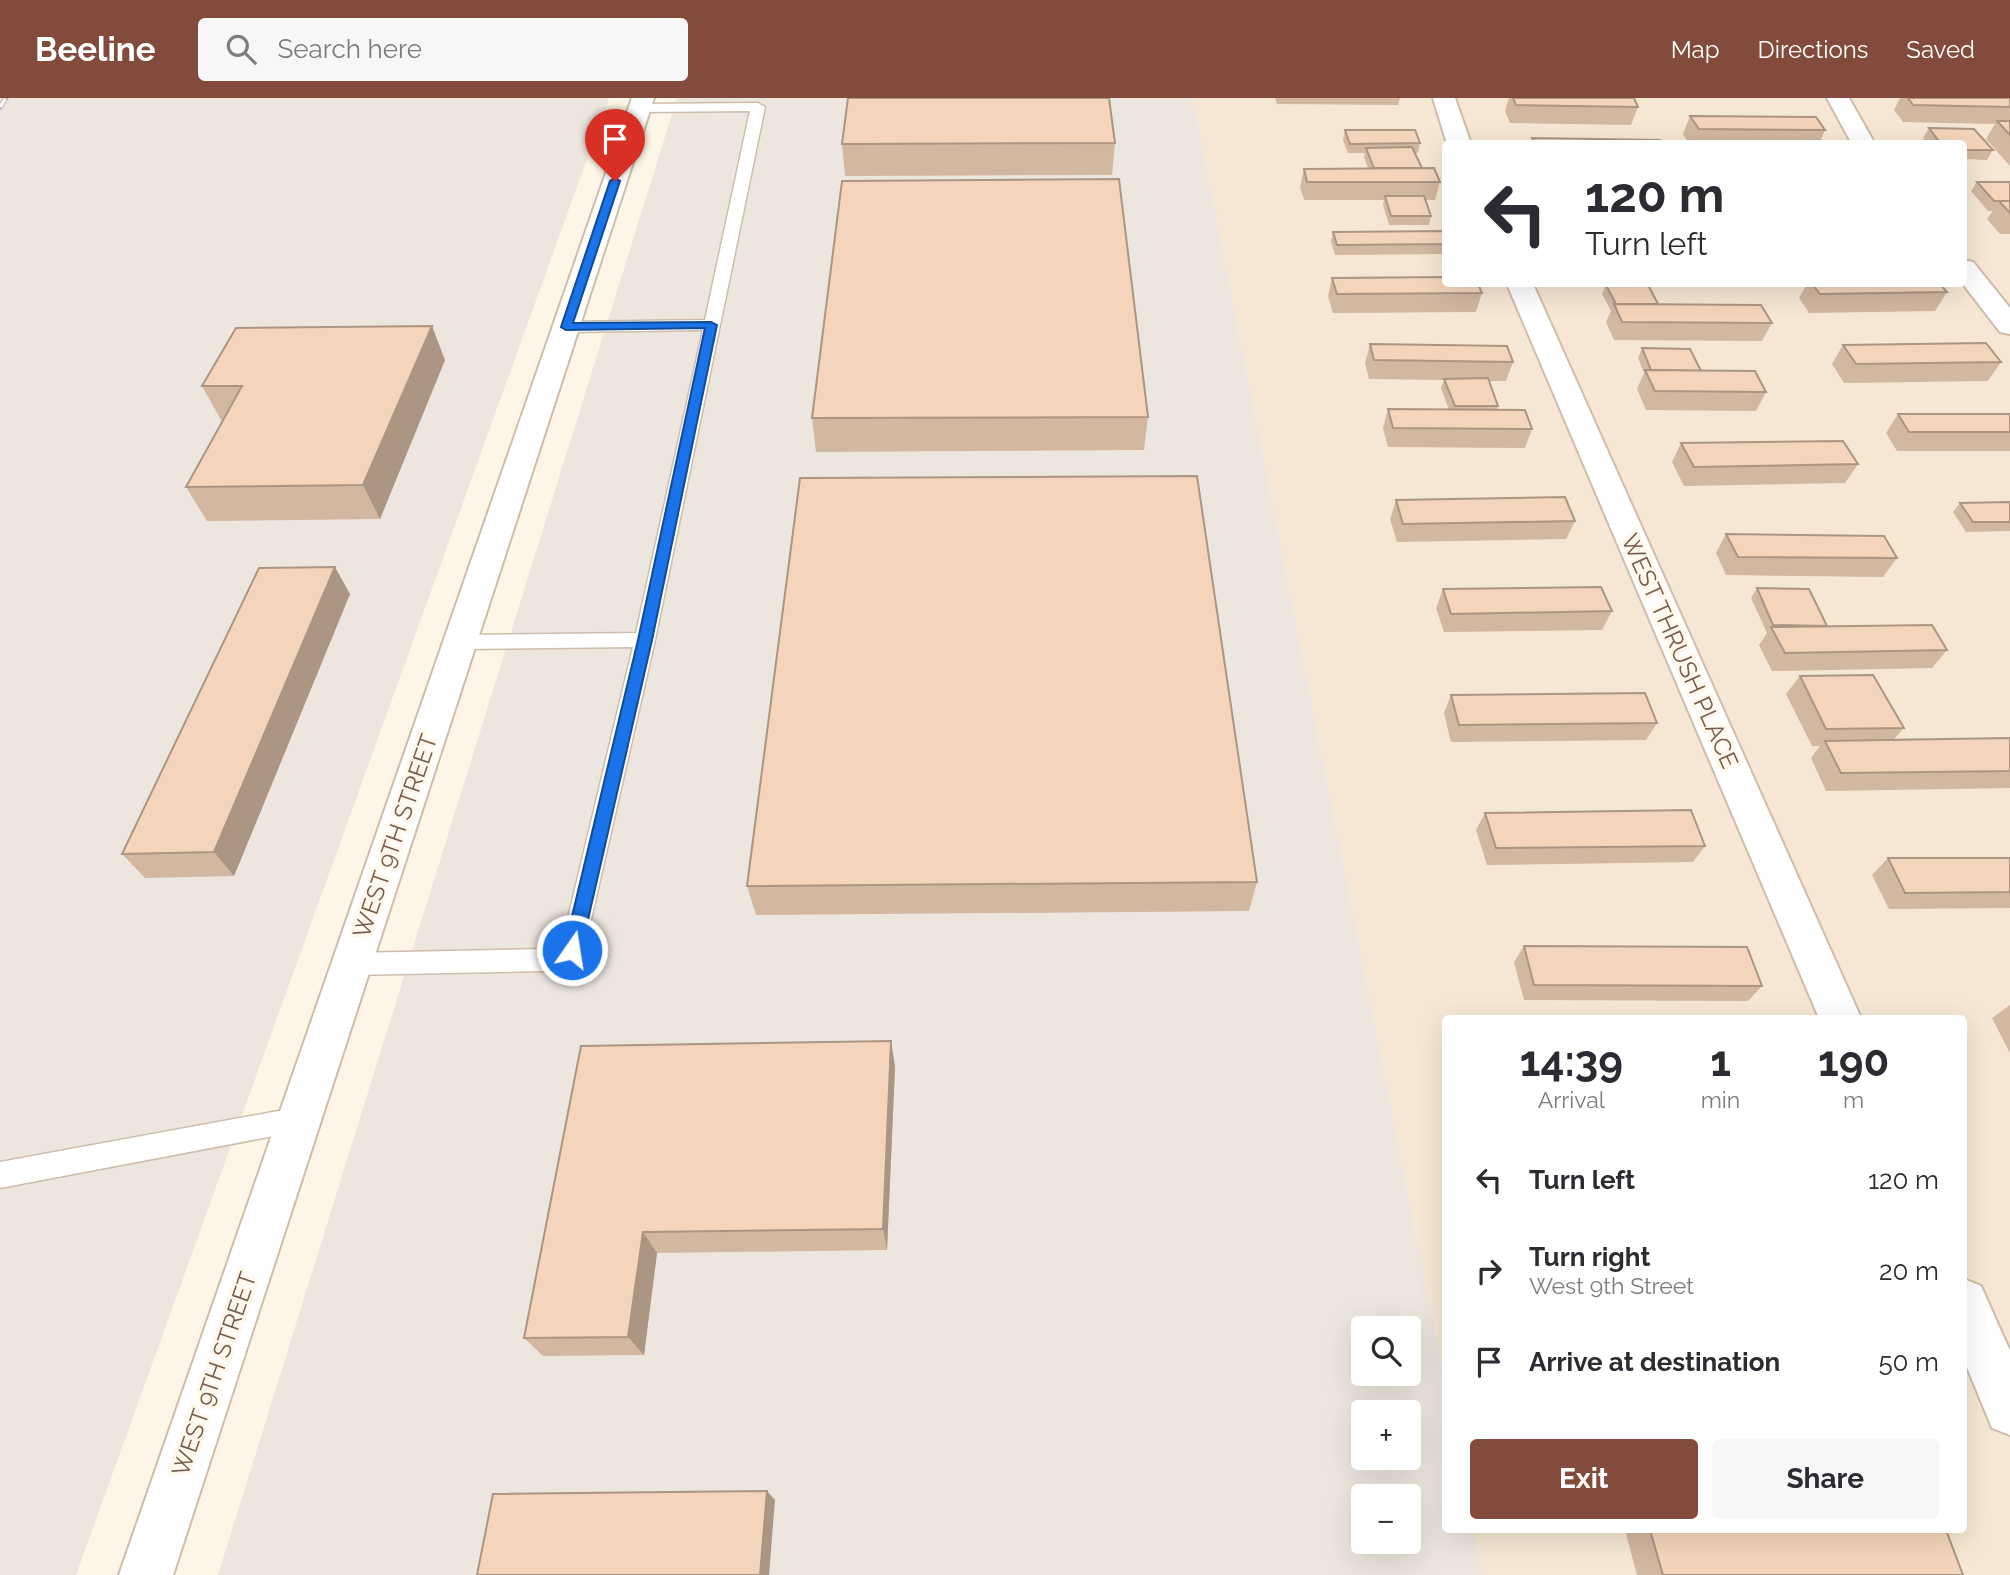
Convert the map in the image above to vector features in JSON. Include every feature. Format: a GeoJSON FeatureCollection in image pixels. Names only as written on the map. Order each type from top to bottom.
{"type":"FeatureCollection","features":[{"type":"Feature","properties":{"kind":"street"},"geometry":{"type":"LineString","coordinates":[[1444,98],[1458,140]]}},
{"type":"Feature","properties":{"kind":"street"},"geometry":{"type":"LineString","coordinates":[[1838,98],[1861,140]]}},
{"type":"Feature","properties":{"kind":"street","name":"WEST 9TH STREET"},"geometry":{"type":"LineString","coordinates":[[146,1575],[642,103]]}},
{"type":"Feature","properties":{"kind":"street"},"geometry":{"type":"LineString","coordinates":[[1967,272],[2010,326]]}},
{"type":"Feature","properties":{"kind":"street","name":"WEST THRUSH PLACE"},"geometry":{"type":"LineString","coordinates":[[1521,287],[1839,1015]]}},
{"type":"Feature","properties":{"kind":"street"},"geometry":{"type":"LineString","coordinates":[[1967,1310],[2010,1410]]}},
{"type":"Feature","properties":{"kind":"lane"},"geometry":{"type":"LineString","coordinates":[[352,964],[546,960],[572,950],[645,640],[711,325],[765,102],[642,103]]}},
{"type":"Feature","properties":{"kind":"lane"},"geometry":{"type":"LineString","coordinates":[[566,327],[711,325]]}},
{"type":"Feature","properties":{"kind":"lane"},"geometry":{"type":"LineString","coordinates":[[460,642],[645,640]]}},
{"type":"Feature","properties":{"kind":"lane"},"geometry":{"type":"LineString","coordinates":[[0,1175],[300,1119]]}},
{"type":"Feature","properties":{"kind":"shaded area"},"geometry":{"type":"Polygon","coordinates":[[[0,98],[609,98],[76,1575],[0,1575],[0,98]]]}},
{"type":"Feature","properties":{"kind":"shaded area"},"geometry":{"type":"Polygon","coordinates":[[[677,98],[1193,98],[1442,1367],[1442,1533],[1475,1533],[1483,1575],[218,1575],[677,98]]]}},
{"type":"Feature","properties":{"kind":"shaded area"},"geometry":{"type":"Polygon","coordinates":[[[1193,98],[2010,98],[2010,1575],[1483,1575],[1475,1533],[1967,1533],[1967,1015],[1442,1015],[1442,1367],[1193,98]]]}},
{"type":"Feature","properties":{"kind":"building"},"geometry":{"type":"Polygon","coordinates":[[[848,98],[1109,98],[1115,143],[842,144],[848,98]]]}},
{"type":"Feature","properties":{"kind":"building"},"geometry":{"type":"Polygon","coordinates":[[[1513,98],[1634,98],[1638,107],[1516,105],[1513,98]]]}},
{"type":"Feature","properties":{"kind":"building"},"geometry":{"type":"Polygon","coordinates":[[[1908,98],[2010,98],[2010,107],[1913,105],[1908,98]]]}},
{"type":"Feature","properties":{"kind":"building"},"geometry":{"type":"Polygon","coordinates":[[[1690,116],[1816,117],[1825,130],[1699,129],[1690,116]]]}},
{"type":"Feature","properties":{"kind":"building"},"geometry":{"type":"Polygon","coordinates":[[[1997,121],[2010,121],[2010,135],[1997,121]]]}},
{"type":"Feature","properties":{"kind":"building"},"geometry":{"type":"Polygon","coordinates":[[[1929,128],[1974,129],[1993,150],[1967,150],[1967,140],[1938,140],[1929,128]]]}},
{"type":"Feature","properties":{"kind":"building"},"geometry":{"type":"Polygon","coordinates":[[[1345,130],[1415,130],[1420,143],[1350,144],[1345,130]]]}},
{"type":"Feature","properties":{"kind":"building"},"geometry":{"type":"Polygon","coordinates":[[[1532,138],[1660,140],[1533,140],[1532,138]]]}},
{"type":"Feature","properties":{"kind":"building"},"geometry":{"type":"Polygon","coordinates":[[[1412,147],[1422,168],[1374,168],[1366,148],[1412,147]]]}},
{"type":"Feature","properties":{"kind":"building"},"geometry":{"type":"Polygon","coordinates":[[[1434,168],[1440,182],[1307,182],[1304,169],[1434,168]]]}},
{"type":"Feature","properties":{"kind":"building"},"geometry":{"type":"Polygon","coordinates":[[[1119,179],[1148,417],[812,418],[842,181],[1119,179]]]}},
{"type":"Feature","properties":{"kind":"building"},"geometry":{"type":"Polygon","coordinates":[[[1977,182],[2010,182],[2010,201],[1994,201],[1977,182]]]}},
{"type":"Feature","properties":{"kind":"building"},"geometry":{"type":"Polygon","coordinates":[[[1385,196],[1424,196],[1431,216],[1391,216],[1385,196]]]}},
{"type":"Feature","properties":{"kind":"building"},"geometry":{"type":"Polygon","coordinates":[[[1999,201],[2010,201],[2010,213],[1999,201]]]}},
{"type":"Feature","properties":{"kind":"building"},"geometry":{"type":"Polygon","coordinates":[[[1442,231],[1442,244],[1337,245],[1333,232],[1442,231]]]}},
{"type":"Feature","properties":{"kind":"building"},"geometry":{"type":"Polygon","coordinates":[[[1442,277],[1442,287],[1479,287],[1482,293],[1337,294],[1332,278],[1442,277]]]}},
{"type":"Feature","properties":{"kind":"building"},"geometry":{"type":"Polygon","coordinates":[[[1607,287],[1649,287],[1658,304],[1616,304],[1607,287]]]}},
{"type":"Feature","properties":{"kind":"building"},"geometry":{"type":"Polygon","coordinates":[[[1814,287],[1943,287],[1947,292],[1820,294],[1814,287]]]}},
{"type":"Feature","properties":{"kind":"building"},"geometry":{"type":"Polygon","coordinates":[[[1614,304],[1761,305],[1772,323],[1622,322],[1614,304]]]}},
{"type":"Feature","properties":{"kind":"building"},"geometry":{"type":"Polygon","coordinates":[[[432,326],[363,485],[186,487],[242,386],[202,386],[236,328],[432,326]]]}},
{"type":"Feature","properties":{"kind":"building"},"geometry":{"type":"Polygon","coordinates":[[[1986,343],[2001,362],[1856,364],[1843,345],[1986,343]]]}},
{"type":"Feature","properties":{"kind":"building"},"geometry":{"type":"Polygon","coordinates":[[[1370,344],[1507,346],[1513,362],[1374,360],[1370,344]]]}},
{"type":"Feature","properties":{"kind":"building"},"geometry":{"type":"Polygon","coordinates":[[[1642,348],[1690,349],[1701,371],[1651,370],[1642,348]]]}},
{"type":"Feature","properties":{"kind":"building"},"geometry":{"type":"Polygon","coordinates":[[[1645,370],[1755,371],[1766,392],[1655,391],[1645,370]]]}},
{"type":"Feature","properties":{"kind":"building"},"geometry":{"type":"Polygon","coordinates":[[[1488,378],[1498,406],[1455,406],[1444,379],[1488,378]]]}},
{"type":"Feature","properties":{"kind":"building"},"geometry":{"type":"Polygon","coordinates":[[[1388,409],[1525,410],[1532,429],[1393,428],[1388,409]]]}},
{"type":"Feature","properties":{"kind":"building"},"geometry":{"type":"Polygon","coordinates":[[[1898,414],[2010,414],[2010,432],[1909,432],[1898,414]]]}},
{"type":"Feature","properties":{"kind":"building"},"geometry":{"type":"Polygon","coordinates":[[[1843,441],[1858,464],[1694,467],[1681,443],[1843,441]]]}},
{"type":"Feature","properties":{"kind":"building"},"geometry":{"type":"Polygon","coordinates":[[[1197,476],[1257,882],[747,886],[800,478],[1197,476]]]}},
{"type":"Feature","properties":{"kind":"building"},"geometry":{"type":"Polygon","coordinates":[[[1565,497],[1575,521],[1403,524],[1396,500],[1565,497]]]}},
{"type":"Feature","properties":{"kind":"building"},"geometry":{"type":"Polygon","coordinates":[[[2010,502],[2010,522],[1973,522],[1960,503],[2010,502]]]}},
{"type":"Feature","properties":{"kind":"building"},"geometry":{"type":"Polygon","coordinates":[[[1726,534],[1884,536],[1897,558],[1738,557],[1726,534]]]}},
{"type":"Feature","properties":{"kind":"building"},"geometry":{"type":"Polygon","coordinates":[[[335,567],[214,852],[122,854],[259,568],[335,567]]]}},
{"type":"Feature","properties":{"kind":"building"},"geometry":{"type":"Polygon","coordinates":[[[1601,587],[1612,611],[1451,614],[1443,589],[1601,587]]]}},
{"type":"Feature","properties":{"kind":"building"},"geometry":{"type":"Polygon","coordinates":[[[1757,588],[1809,589],[1827,626],[1773,625],[1757,588]]]}},
{"type":"Feature","properties":{"kind":"building"},"geometry":{"type":"Polygon","coordinates":[[[1932,625],[1947,650],[1785,653],[1771,627],[1932,625]]]}},
{"type":"Feature","properties":{"kind":"building"},"geometry":{"type":"Polygon","coordinates":[[[1873,675],[1904,728],[1826,729],[1800,676],[1873,675]]]}},
{"type":"Feature","properties":{"kind":"building"},"geometry":{"type":"Polygon","coordinates":[[[1645,693],[1657,723],[1459,725],[1451,695],[1645,693]]]}},
{"type":"Feature","properties":{"kind":"building"},"geometry":{"type":"Polygon","coordinates":[[[2010,738],[2010,771],[1841,773],[1825,741],[2010,738]]]}},
{"type":"Feature","properties":{"kind":"building"},"geometry":{"type":"Polygon","coordinates":[[[1691,810],[1705,846],[1496,848],[1485,813],[1691,810]]]}},
{"type":"Feature","properties":{"kind":"building"},"geometry":{"type":"Polygon","coordinates":[[[1888,858],[2010,858],[2010,892],[1905,893],[1888,858]]]}},
{"type":"Feature","properties":{"kind":"building"},"geometry":{"type":"Polygon","coordinates":[[[1524,946],[1747,947],[1762,986],[1534,985],[1524,946]]]}},
{"type":"Feature","properties":{"kind":"building"},"geometry":{"type":"Polygon","coordinates":[[[891,1041],[883,1229],[643,1232],[628,1337],[524,1338],[581,1046],[891,1041]]]}},
{"type":"Feature","properties":{"kind":"building"},"geometry":{"type":"Polygon","coordinates":[[[767,1491],[760,1575],[477,1575],[493,1494],[767,1491]]]}},
{"type":"Feature","properties":{"kind":"building"},"geometry":{"type":"Polygon","coordinates":[[[1651,1533],[1947,1533],[1963,1575],[1663,1575],[1651,1533]]]}},
{"type":"Feature","properties":{"kind":"railway"},"geometry":{"type":"LineString","coordinates":[[0,107],[6,98]]}},
{"type":"Feature","properties":{"kind":"route"},"geometry":{"type":"LineString","coordinates":[[572,950],[645,640],[711,325],[566,327],[615,181]]}}]}
